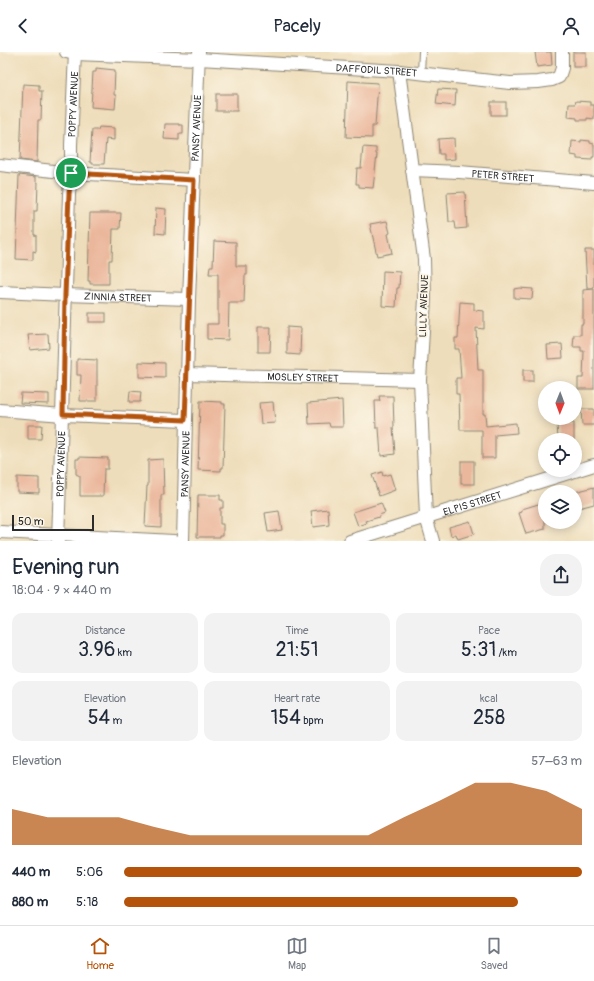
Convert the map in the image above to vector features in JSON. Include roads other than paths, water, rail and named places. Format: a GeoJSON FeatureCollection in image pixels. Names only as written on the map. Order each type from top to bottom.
{"type":"FeatureCollection","features":[{"type":"Feature","properties":{"kind":"street","name":"DAFFODIL STREET"},"geometry":{"type":"LineString","coordinates":[[72,53],[199,56],[399,71],[522,83],[552,80],[559,77],[562,68],[562,52]]}},
{"type":"Feature","properties":{"kind":"street","name":"POPPY AVENUE"},"geometry":{"type":"LineString","coordinates":[[59,537],[65,295],[71,173],[72,53]]}},
{"type":"Feature","properties":{"kind":"street","name":"PANSY AVENUE"},"geometry":{"type":"LineString","coordinates":[[183,541],[188,299],[199,56]]}},
{"type":"Feature","properties":{"kind":"street","name":"LILLY AVENUE"},"geometry":{"type":"LineString","coordinates":[[399,71],[424,259],[425,299],[420,380],[426,517],[433,541]]}},
{"type":"Feature","properties":{"kind":"street"},"geometry":{"type":"LineString","coordinates":[[0,165],[71,173],[194,180]]}},
{"type":"Feature","properties":{"kind":"street","name":"PETER STREET"},"geometry":{"type":"LineString","coordinates":[[412,170],[459,172],[594,183]]}},
{"type":"Feature","properties":{"kind":"street","name":"ZINNIA STREET"},"geometry":{"type":"LineString","coordinates":[[0,292],[188,299]]}},
{"type":"Feature","properties":{"kind":"street","name":"MOSLEY STREET"},"geometry":{"type":"LineString","coordinates":[[186,374],[420,380]]}},
{"type":"Feature","properties":{"kind":"street"},"geometry":{"type":"LineString","coordinates":[[0,410],[185,420]]}},
{"type":"Feature","properties":{"kind":"street","name":"ELPIS STREET"},"geometry":{"type":"LineString","coordinates":[[350,541],[594,465]]}},
{"type":"Feature","properties":{"kind":"street"},"geometry":{"type":"LineString","coordinates":[[0,532],[59,537],[174,541]]}},
{"type":"Feature","properties":{"kind":"lane"},"geometry":{"type":"LineString","coordinates":[[422,52],[422,73]]}}]}
